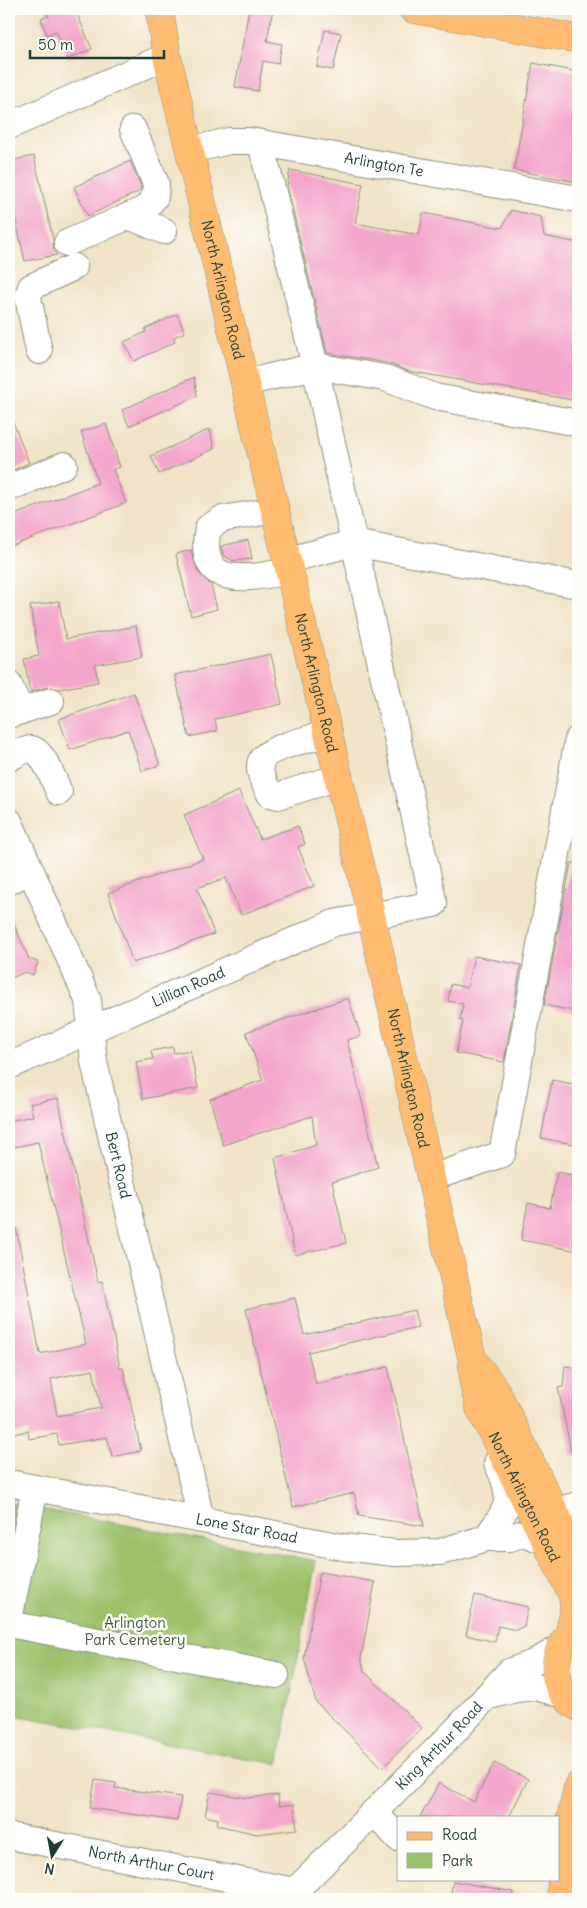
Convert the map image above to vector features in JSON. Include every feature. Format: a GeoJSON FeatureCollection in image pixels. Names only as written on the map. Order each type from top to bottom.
{"type":"FeatureCollection","features":[{"type":"Feature","properties":{"kind":"main road","name":"North Arlington Road"},"geometry":{"type":"LineString","coordinates":[[159,9],[167,56],[191,150],[372,916],[472,1358],[474,1385],[480,1408],[573,1596],[574,1613],[569,1637],[555,1667],[559,1686],[574,1706]]}},
{"type":"Feature","properties":{"kind":"main road"},"geometry":{"type":"LineString","coordinates":[[413,9],[578,39]]}},
{"type":"Feature","properties":{"kind":"main road","name":"North Arlington Road"},"geometry":{"type":"LineString","coordinates":[[472,1358],[497,1393],[566,1508],[578,1560]]}},
{"type":"Feature","properties":{"kind":"main road"},"geometry":{"type":"LineString","coordinates":[[564,1883],[562,1856],[578,1786]]}},
{"type":"Feature","properties":{"kind":"street"},"geometry":{"type":"LineString","coordinates":[[9,126],[167,56]]}},
{"type":"Feature","properties":{"kind":"street"},"geometry":{"type":"LineString","coordinates":[[39,351],[28,297],[32,287],[71,255],[129,216],[145,209],[156,197],[156,184],[132,129]]}},
{"type":"Feature","properties":{"kind":"street","name":"Arlington Te"},"geometry":{"type":"LineString","coordinates":[[191,150],[229,141],[261,143],[578,199]]}},
{"type":"Feature","properties":{"kind":"street"},"geometry":{"type":"LineString","coordinates":[[261,143],[315,366],[354,543]]}},
{"type":"Feature","properties":{"kind":"street"},"geometry":{"type":"LineString","coordinates":[[129,216],[164,231]]}},
{"type":"Feature","properties":{"kind":"street"},"geometry":{"type":"LineString","coordinates":[[246,383],[315,366],[385,378],[435,396],[578,423]]}},
{"type":"Feature","properties":{"kind":"street"},"geometry":{"type":"LineString","coordinates":[[9,488],[64,465]]}},
{"type":"Feature","properties":{"kind":"street"},"geometry":{"type":"LineString","coordinates":[[276,510],[222,519],[208,528],[207,551],[212,567],[221,574],[246,579],[354,543],[578,585]]}},
{"type":"Feature","properties":{"kind":"street","name":"Lillian Road"},"geometry":{"type":"LineString","coordinates":[[9,1066],[334,923],[434,904],[354,543]]}},
{"type":"Feature","properties":{"kind":"street"},"geometry":{"type":"LineString","coordinates":[[9,685],[15,713],[51,701]]}},
{"type":"Feature","properties":{"kind":"street"},"geometry":{"type":"LineString","coordinates":[[329,734],[278,748],[264,756],[261,762],[261,775],[270,794],[278,796],[339,777]]}},
{"type":"Feature","properties":{"kind":"street"},"geometry":{"type":"LineString","coordinates":[[431,1178],[502,1154],[578,739]]}},
{"type":"Feature","properties":{"kind":"street"},"geometry":{"type":"LineString","coordinates":[[9,758],[30,749],[34,750],[42,756],[59,792]]}},
{"type":"Feature","properties":{"kind":"street","name":"Bert Road"},"geometry":{"type":"LineString","coordinates":[[9,821],[20,876],[88,1000],[94,1062],[201,1519]]}},
{"type":"Feature","properties":{"kind":"street"},"geometry":{"type":"LineString","coordinates":[[474,1385],[471,1411],[506,1481],[509,1501],[502,1517],[486,1538]]}},
{"type":"Feature","properties":{"kind":"street","name":"Lone Star Road"},"geometry":{"type":"LineString","coordinates":[[9,1483],[344,1547],[395,1553],[440,1552],[486,1538],[510,1538],[523,1534],[545,1541]]}},
{"type":"Feature","properties":{"kind":"street"},"geometry":{"type":"LineString","coordinates":[[9,1620],[35,1488]]}},
{"type":"Feature","properties":{"kind":"street"},"geometry":{"type":"LineString","coordinates":[[9,1624],[276,1675]]}},
{"type":"Feature","properties":{"kind":"street","name":"King Arthur Road"},"geometry":{"type":"LineString","coordinates":[[291,1895],[509,1672],[533,1663],[569,1637]]}},
{"type":"Feature","properties":{"kind":"street","name":"King Arthur Road"},"geometry":{"type":"LineString","coordinates":[[486,1697],[516,1689],[536,1687],[574,1706]]}},
{"type":"Feature","properties":{"kind":"street"},"geometry":{"type":"LineString","coordinates":[[374,1812],[397,1837]]}},
{"type":"Feature","properties":{"kind":"street","name":"North Arthur Court"},"geometry":{"type":"LineString","coordinates":[[9,1836],[291,1895]]}},
{"type":"Feature","properties":{"kind":"green space","name":"Arlington Park Cemetery"},"geometry":{"type":"Polygon","coordinates":[[[9,1503],[316,1561],[278,1764],[9,1714],[9,1503]]]}},
{"type":"Feature","properties":{"kind":"building"},"geometry":{"type":"Polygon","coordinates":[[[46,9],[75,9],[92,49],[68,59],[56,31],[47,35],[41,18],[49,16],[46,9]]]}},
{"type":"Feature","properties":{"kind":"building"},"geometry":{"type":"Polygon","coordinates":[[[249,9],[273,9],[267,41],[282,44],[278,64],[263,61],[258,91],[235,87],[249,9]]]}},
{"type":"Feature","properties":{"kind":"building"},"geometry":{"type":"Polygon","coordinates":[[[325,30],[341,33],[333,70],[317,67],[325,30]]]}},
{"type":"Feature","properties":{"kind":"building"},"geometry":{"type":"Polygon","coordinates":[[[533,63],[578,72],[578,182],[514,170],[533,63]]]}},
{"type":"Feature","properties":{"kind":"building"},"geometry":{"type":"Polygon","coordinates":[[[34,156],[53,239],[53,249],[57,255],[25,261],[9,190],[9,161],[34,156]]]}},
{"type":"Feature","properties":{"kind":"building"},"geometry":{"type":"Polygon","coordinates":[[[130,161],[141,186],[140,191],[88,216],[74,187],[130,161]]]}},
{"type":"Feature","properties":{"kind":"building"},"geometry":{"type":"Polygon","coordinates":[[[290,170],[363,184],[355,223],[419,235],[423,213],[502,228],[511,210],[541,217],[544,236],[578,243],[578,401],[408,371],[388,363],[327,353],[287,186],[290,170]]]}},
{"type":"Feature","properties":{"kind":"building"},"geometry":{"type":"Polygon","coordinates":[[[177,314],[185,332],[174,337],[175,342],[134,361],[124,342],[146,332],[145,329],[177,314]]]}},
{"type":"Feature","properties":{"kind":"building"},"geometry":{"type":"Polygon","coordinates":[[[194,377],[197,396],[129,426],[122,410],[194,377]]]}},
{"type":"Feature","properties":{"kind":"building"},"geometry":{"type":"Polygon","coordinates":[[[9,415],[29,463],[9,472],[9,415]]]}},
{"type":"Feature","properties":{"kind":"building"},"geometry":{"type":"Polygon","coordinates":[[[106,424],[120,467],[113,469],[126,503],[9,547],[9,517],[98,483],[81,432],[106,424]]]}},
{"type":"Feature","properties":{"kind":"building"},"geometry":{"type":"Polygon","coordinates":[[[210,429],[214,449],[159,474],[151,456],[210,429]]]}},
{"type":"Feature","properties":{"kind":"building"},"geometry":{"type":"Polygon","coordinates":[[[248,540],[252,559],[233,561],[223,555],[221,546],[248,540]]]}},
{"type":"Feature","properties":{"kind":"building"},"geometry":{"type":"Polygon","coordinates":[[[191,550],[198,572],[211,585],[217,609],[191,616],[176,554],[191,550]]]}},
{"type":"Feature","properties":{"kind":"building"},"geometry":{"type":"Polygon","coordinates":[[[59,601],[66,639],[136,626],[142,657],[95,665],[98,682],[59,689],[47,687],[30,692],[24,659],[39,656],[30,606],[59,601]]]}},
{"type":"Feature","properties":{"kind":"building"},"geometry":{"type":"Polygon","coordinates":[[[271,654],[282,704],[215,719],[217,731],[189,737],[175,675],[271,654]]]}},
{"type":"Feature","properties":{"kind":"building"},"geometry":{"type":"Polygon","coordinates":[[[134,693],[160,765],[142,771],[128,730],[70,750],[59,719],[134,693]]]}},
{"type":"Feature","properties":{"kind":"building"},"geometry":{"type":"Polygon","coordinates":[[[239,791],[260,839],[298,826],[305,844],[298,847],[314,886],[241,915],[226,878],[197,888],[214,934],[133,963],[108,893],[203,859],[184,815],[239,791]]]}},
{"type":"Feature","properties":{"kind":"building"},"geometry":{"type":"Polygon","coordinates":[[[571,863],[578,863],[578,1012],[544,1005],[571,863]]]}},
{"type":"Feature","properties":{"kind":"building"},"geometry":{"type":"Polygon","coordinates":[[[9,913],[29,959],[38,962],[33,975],[25,972],[9,979],[9,913]]]}},
{"type":"Feature","properties":{"kind":"building"},"geometry":{"type":"Polygon","coordinates":[[[474,956],[521,965],[504,1062],[456,1053],[463,1021],[460,1020],[463,1004],[448,1001],[451,984],[467,988],[474,956]]]}},
{"type":"Feature","properties":{"kind":"building"},"geometry":{"type":"Polygon","coordinates":[[[348,998],[361,1036],[347,1040],[378,1167],[332,1182],[346,1243],[295,1255],[275,1158],[316,1145],[312,1116],[223,1145],[210,1099],[263,1080],[246,1032],[348,998]]]}},
{"type":"Feature","properties":{"kind":"building"},"geometry":{"type":"Polygon","coordinates":[[[173,1047],[174,1053],[190,1050],[198,1088],[143,1099],[136,1062],[153,1059],[151,1051],[173,1047]]]}},
{"type":"Feature","properties":{"kind":"building"},"geometry":{"type":"Polygon","coordinates":[[[552,1080],[578,1085],[578,1145],[541,1138],[552,1080]]]}},
{"type":"Feature","properties":{"kind":"building"},"geometry":{"type":"Polygon","coordinates":[[[58,1098],[98,1282],[102,1281],[120,1368],[123,1368],[141,1451],[112,1457],[107,1437],[59,1445],[57,1434],[29,1439],[28,1431],[9,1435],[9,1227],[16,1227],[40,1354],[86,1344],[38,1142],[9,1148],[9,1121],[33,1116],[30,1104],[58,1098]],[[93,1370],[51,1379],[57,1416],[101,1408],[93,1370]]]}},
{"type":"Feature","properties":{"kind":"building"},"geometry":{"type":"Polygon","coordinates":[[[557,1172],[578,1176],[578,1251],[521,1240],[528,1203],[550,1208],[557,1172]]]}},
{"type":"Feature","properties":{"kind":"building"},"geometry":{"type":"Polygon","coordinates":[[[295,1298],[304,1335],[414,1310],[418,1327],[308,1352],[316,1384],[388,1367],[424,1526],[359,1516],[354,1493],[293,1507],[246,1309],[295,1298]]]}},
{"type":"Feature","properties":{"kind":"building"},"geometry":{"type":"Polygon","coordinates":[[[565,1366],[578,1368],[578,1455],[572,1456],[558,1388],[563,1387],[565,1366]]]}},
{"type":"Feature","properties":{"kind":"building"},"geometry":{"type":"Polygon","coordinates":[[[320,1572],[375,1582],[361,1658],[364,1671],[422,1728],[383,1768],[316,1702],[304,1658],[320,1572]]]}},
{"type":"Feature","properties":{"kind":"building"},"geometry":{"type":"Polygon","coordinates":[[[475,1595],[528,1607],[524,1626],[516,1630],[498,1626],[495,1642],[466,1635],[475,1595]]]}},
{"type":"Feature","properties":{"kind":"building"},"geometry":{"type":"Polygon","coordinates":[[[494,1763],[528,1779],[510,1816],[421,1816],[439,1783],[474,1802],[494,1763]]]}},
{"type":"Feature","properties":{"kind":"building"},"geometry":{"type":"Polygon","coordinates":[[[95,1780],[116,1783],[115,1788],[181,1797],[177,1821],[90,1808],[95,1780]]]}},
{"type":"Feature","properties":{"kind":"building"},"geometry":{"type":"Polygon","coordinates":[[[210,1792],[247,1798],[278,1795],[279,1806],[294,1804],[297,1829],[257,1834],[217,1825],[218,1819],[205,1816],[210,1792]]]}},
{"type":"Feature","properties":{"kind":"building"},"geometry":{"type":"Polygon","coordinates":[[[453,1881],[514,1892],[513,1899],[450,1899],[453,1881]]]}}]}
